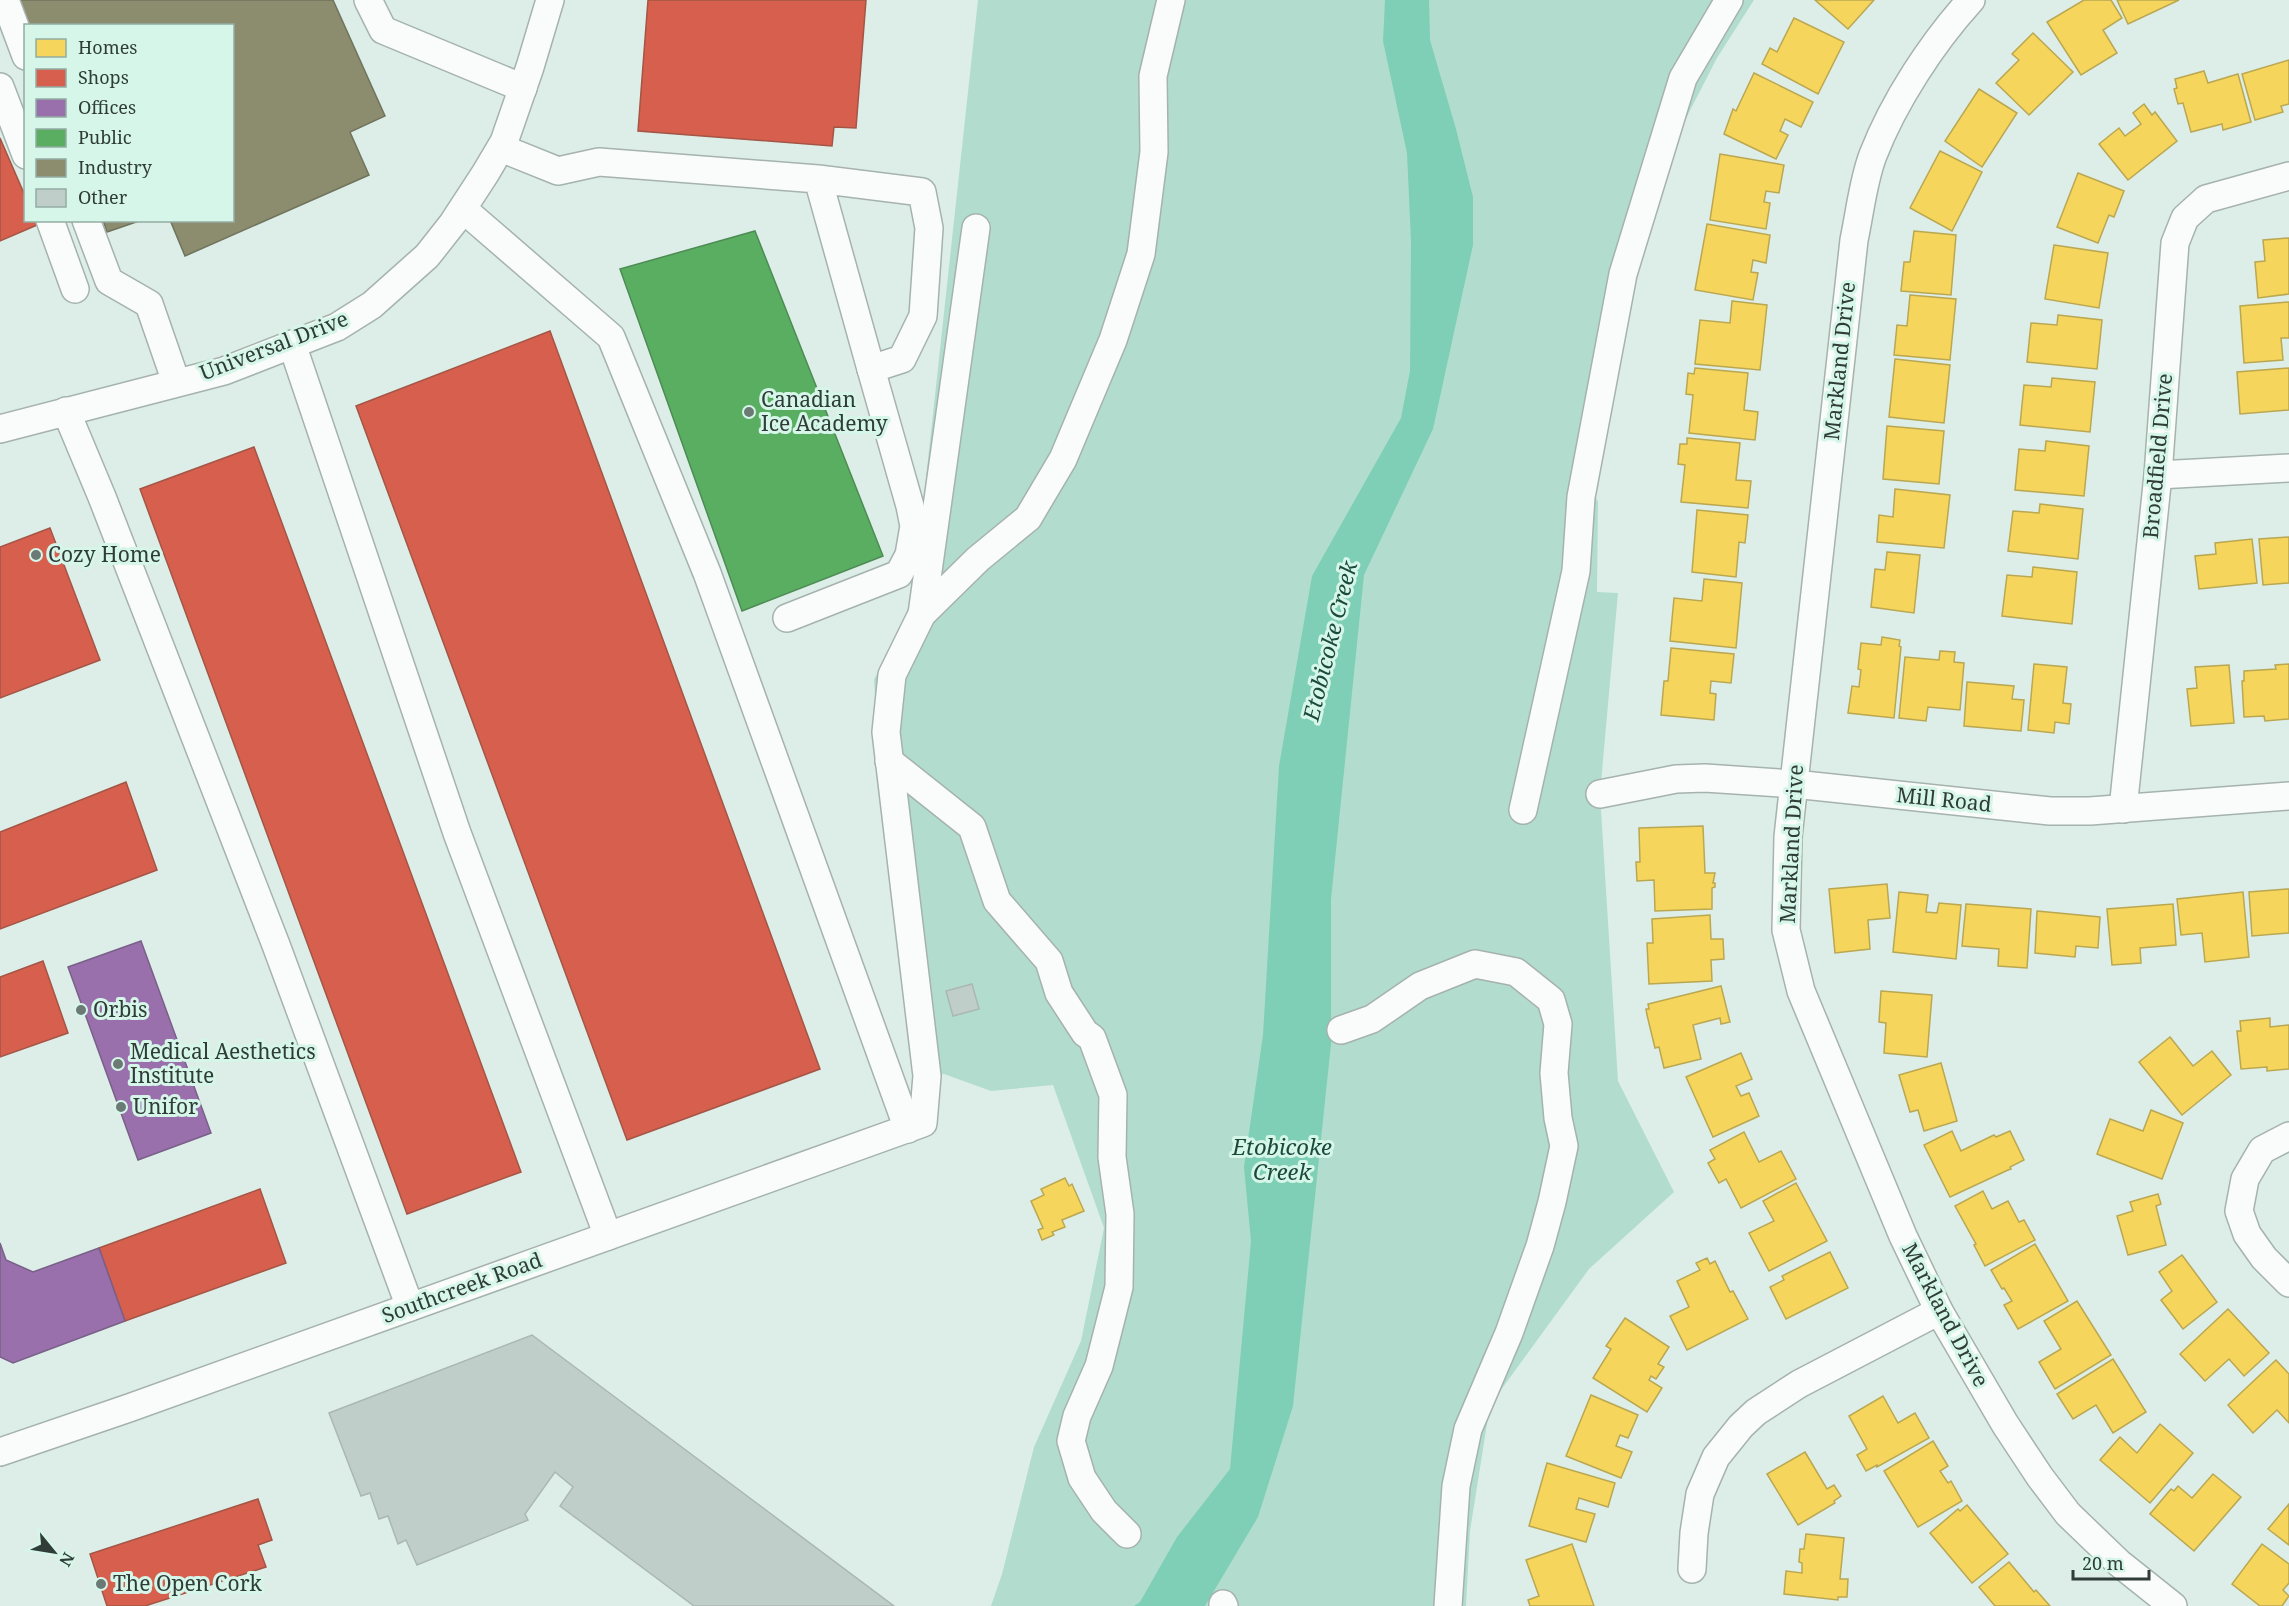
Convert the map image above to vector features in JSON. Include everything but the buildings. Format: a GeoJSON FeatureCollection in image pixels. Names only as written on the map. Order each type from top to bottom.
{"type":"FeatureCollection","features":[{"type":"Feature","properties":{"kind":"street"},"geometry":{"type":"LineString","coordinates":[[5,0],[24,51]]}},
{"type":"Feature","properties":{"kind":"street"},"geometry":{"type":"LineString","coordinates":[[368,0],[383,30],[523,88]]}},
{"type":"Feature","properties":{"kind":"street","name":"Universal Drive"},"geometry":{"type":"LineString","coordinates":[[0,429],[224,371],[336,327],[372,305],[427,256],[463,209],[501,148],[523,88],[550,0]]}},
{"type":"Feature","properties":{"kind":"street"},"geometry":{"type":"LineString","coordinates":[[922,614],[978,559],[1028,518],[1063,459],[1113,340],[1142,254],[1154,152],[1153,76],[1171,0]]}},
{"type":"Feature","properties":{"kind":"street"},"geometry":{"type":"LineString","coordinates":[[1523,810],[1576,571],[1581,497],[1623,274],[1683,78],[1729,0]]}},
{"type":"Feature","properties":{"kind":"street","name":"Markland Drive"},"geometry":{"type":"LineString","coordinates":[[1971,0],[1930,52],[1888,121],[1870,167],[1854,240],[1788,837],[1786,930],[1801,991],[1903,1236],[1939,1311],[2005,1424],[2068,1514],[2119,1563],[2173,1606]]}},
{"type":"Feature","properties":{"kind":"street"},"geometry":{"type":"LineString","coordinates":[[0,87],[24,150]]}},
{"type":"Feature","properties":{"kind":"street"},"geometry":{"type":"LineString","coordinates":[[501,148],[558,171],[599,162],[818,179],[922,192],[929,228],[923,316],[902,359],[871,369]]}},
{"type":"Feature","properties":{"kind":"street","name":"Broadfield Drive"},"geometry":{"type":"LineString","coordinates":[[2123,809],[2158,475],[2175,243],[2185,218],[2206,199],[2289,176]]}},
{"type":"Feature","properties":{"kind":"street"},"geometry":{"type":"LineString","coordinates":[[787,618],[899,574],[909,555],[914,526],[818,179]]}},
{"type":"Feature","properties":{"kind":"street"},"geometry":{"type":"LineString","coordinates":[[463,209],[611,337],[707,573],[915,1126]]}},
{"type":"Feature","properties":{"kind":"street"},"geometry":{"type":"LineString","coordinates":[[51,222],[75,289]]}},
{"type":"Feature","properties":{"kind":"street"},"geometry":{"type":"LineString","coordinates":[[87,222],[109,282],[149,304],[176,382]]}},
{"type":"Feature","properties":{"kind":"street"},"geometry":{"type":"LineString","coordinates":[[915,1126],[927,1076],[886,732],[892,675],[922,614],[976,228]]}},
{"type":"Feature","properties":{"kind":"street"},"geometry":{"type":"LineString","coordinates":[[292,344],[457,833],[608,1236]]}},
{"type":"Feature","properties":{"kind":"street"},"geometry":{"type":"LineString","coordinates":[[66,411],[276,945],[410,1307]]}},
{"type":"Feature","properties":{"kind":"street"},"geometry":{"type":"LineString","coordinates":[[2158,475],[2289,468]]}},
{"type":"Feature","properties":{"kind":"street"},"geometry":{"type":"LineString","coordinates":[[889,761],[972,827],[996,901],[1049,961],[1059,993],[1085,1033],[1092,1038],[1113,1095],[1112,1157],[1120,1214],[1119,1287],[1099,1366],[1077,1416],[1071,1441],[1082,1478],[1104,1511],[1127,1534]]}},
{"type":"Feature","properties":{"kind":"street","name":"Mill Road"},"geometry":{"type":"LineString","coordinates":[[1599,794],[1676,778],[1705,778],[1794,784],[2050,811],[2123,809],[2289,796]]}},
{"type":"Feature","properties":{"kind":"street"},"geometry":{"type":"LineString","coordinates":[[1341,1030],[1372,1019],[1420,986],[1475,964],[1516,972],[1551,1000],[1558,1024],[1554,1073],[1558,1118],[1564,1146],[1540,1246],[1509,1333],[1468,1430],[1456,1486],[1448,1606]]}},
{"type":"Feature","properties":{"kind":"street","name":"Southcreek Road"},"geometry":{"type":"LineString","coordinates":[[0,1452],[129,1408],[915,1126]]}},
{"type":"Feature","properties":{"kind":"street"},"geometry":{"type":"LineString","coordinates":[[2289,1136],[2262,1150],[2245,1179],[2239,1212],[2247,1234],[2264,1258],[2289,1283]]}},
{"type":"Feature","properties":{"kind":"street"},"geometry":{"type":"LineString","coordinates":[[1692,1569],[1694,1533],[1700,1494],[1716,1457],[1741,1426],[1756,1412],[1799,1384],[1939,1311]]}},
{"type":"Feature","properties":{"kind":"shaded area"},"geometry":{"type":"Polygon","coordinates":[[[978,0],[1754,0],[1717,58],[1679,132],[1642,233],[1592,488],[1598,502],[1597,592],[1618,593],[1600,794],[1618,1081],[1674,1192],[1589,1269],[1490,1405],[1470,1531],[1466,1606],[991,1606],[1002,1574],[1034,1447],[1081,1341],[1104,1228],[1053,1085],[991,1091],[944,1074],[927,1076],[881,796],[874,679],[911,616],[978,0]]]}},
{"type":"Feature","properties":{"kind":"water","name":"Etobicoke Creek"},"geometry":{"type":"Polygon","coordinates":[[[1385,0],[1429,0],[1430,40],[1473,197],[1473,245],[1433,429],[1364,575],[1331,899],[1331,1044],[1293,1406],[1258,1517],[1205,1606],[1134,1606],[1140,1602],[1177,1537],[1230,1469],[1251,1241],[1244,1167],[1263,1035],[1279,766],[1312,576],[1401,418],[1410,371],[1411,242],[1407,153],[1383,41],[1385,0]]]}},
{"type":"Feature","properties":{"kind":"place","name":"Canadian Ice Academy"},"geometry":{"type":"Point","coordinates":[749,412]}},
{"type":"Feature","properties":{"kind":"place","name":"Cozy Home"},"geometry":{"type":"Point","coordinates":[36,555]}},
{"type":"Feature","properties":{"kind":"place","name":"Orbis"},"geometry":{"type":"Point","coordinates":[81,1010]}},
{"type":"Feature","properties":{"kind":"place","name":"Medical Aesthetics Institute"},"geometry":{"type":"Point","coordinates":[118,1064]}},
{"type":"Feature","properties":{"kind":"place","name":"Unifor"},"geometry":{"type":"Point","coordinates":[121,1107]}},
{"type":"Feature","properties":{"kind":"place","name":"The Open Cork"},"geometry":{"type":"Point","coordinates":[101,1584]}}]}
